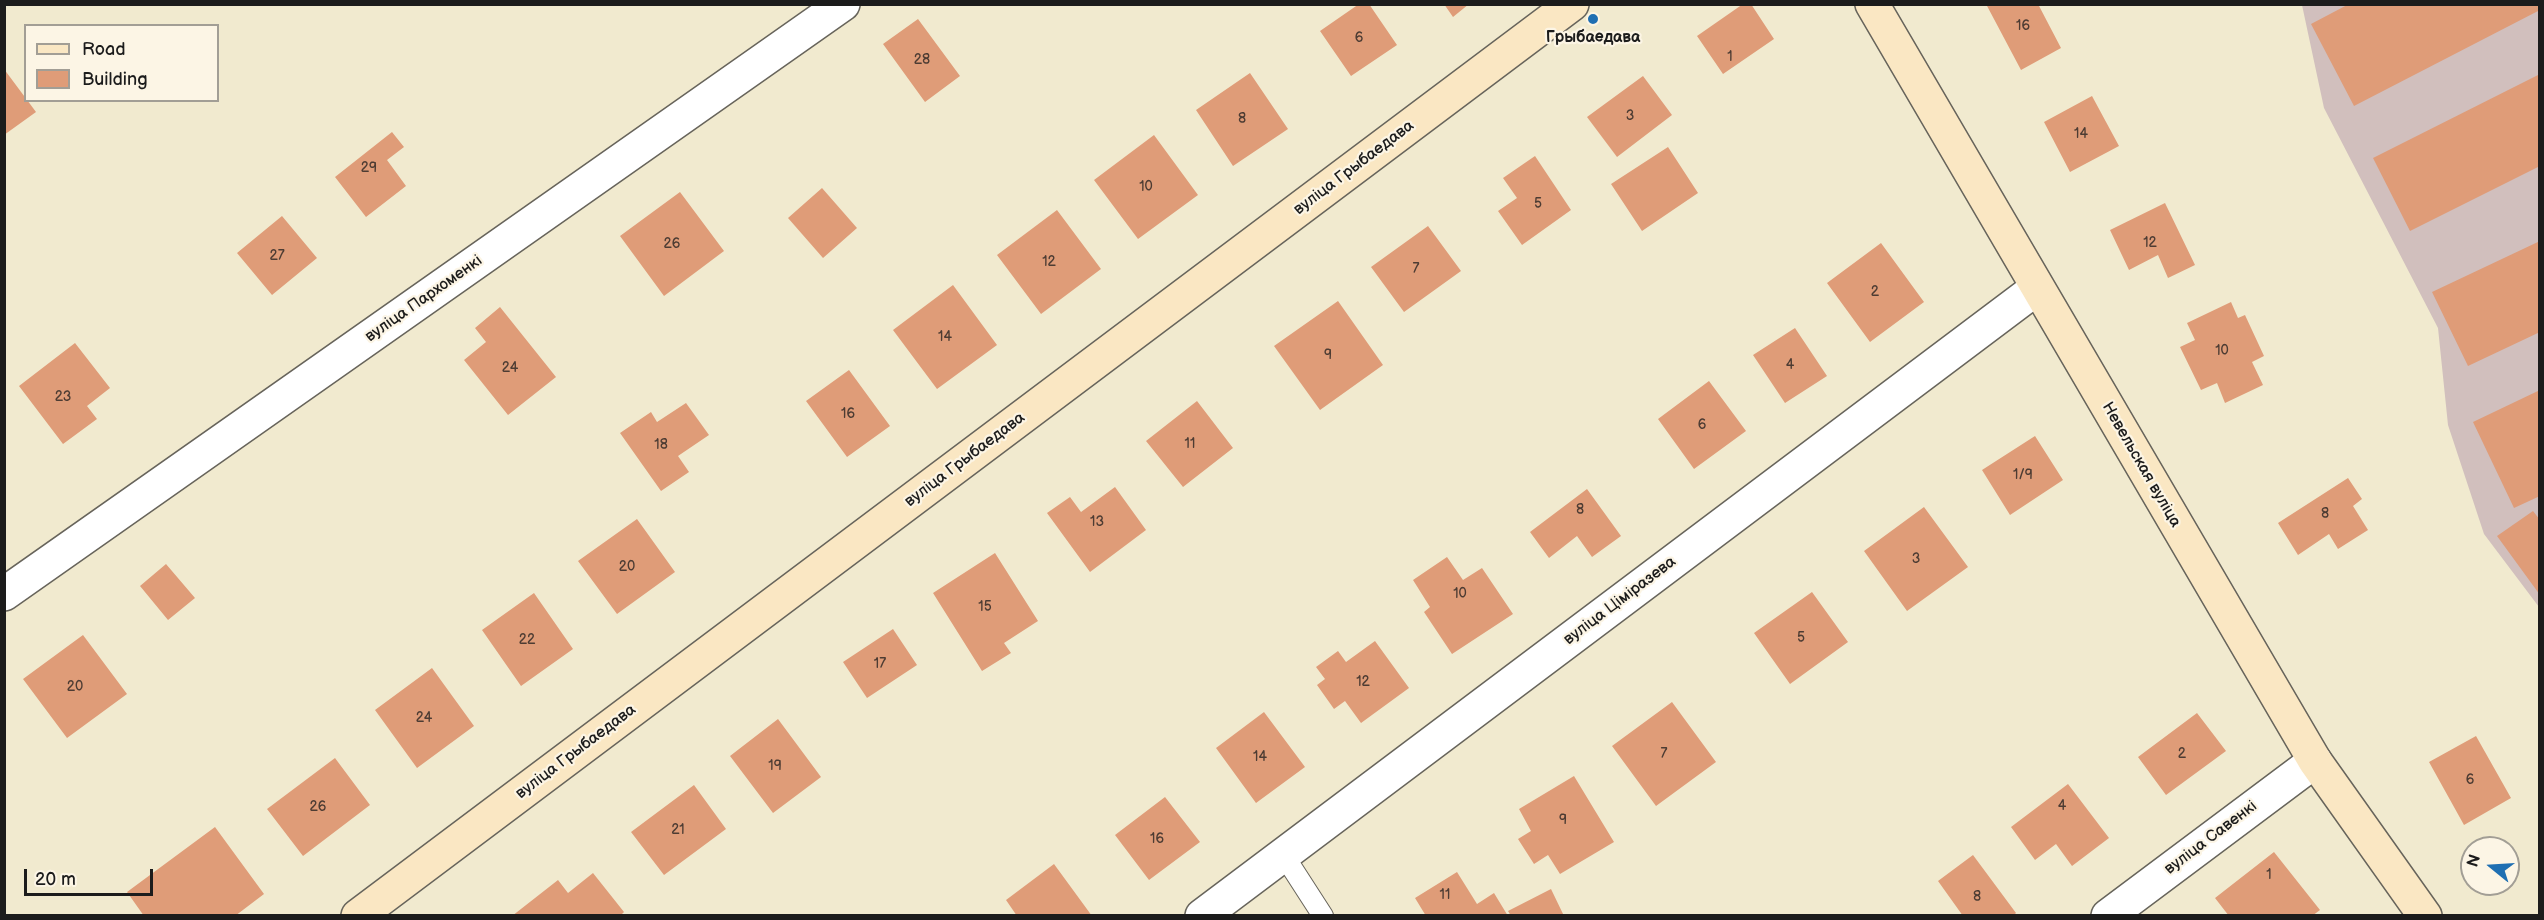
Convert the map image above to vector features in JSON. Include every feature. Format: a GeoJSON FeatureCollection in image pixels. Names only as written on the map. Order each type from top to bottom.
{"type":"FeatureCollection","features":[{"type":"Feature","properties":{"kind":"street","name":"вуліца Пархоменкі"},"geometry":{"type":"LineString","coordinates":[[4,594],[843,4]]}},
{"type":"Feature","properties":{"kind":"street","name":"вуліца Грыбаедава"},"geometry":{"type":"LineString","coordinates":[[358,915],[1572,4]]}},
{"type":"Feature","properties":{"kind":"street","name":"Невельская вуліца"},"geometry":{"type":"LineString","coordinates":[[1872,4],[2315,761],[2425,915]]}},
{"type":"Feature","properties":{"kind":"street","name":"вуліца Ціміразева"},"geometry":{"type":"LineString","coordinates":[[1202,915],[2037,288]]}},
{"type":"Feature","properties":{"kind":"street","name":"вуліца Савенкі"},"geometry":{"type":"LineString","coordinates":[[2108,915],[2315,761]]}},
{"type":"Feature","properties":{"kind":"lane"},"geometry":{"type":"LineString","coordinates":[[1283,854],[1323,915]]}},
{"type":"Feature","properties":{"kind":"shaded area"},"geometry":{"type":"Polygon","coordinates":[[[2302,5],[2539,5],[2539,607],[2484,534],[2448,425],[2438,328],[2324,108],[2302,5]]]}},
{"type":"Feature","properties":{"kind":"building"},"geometry":{"type":"Polygon","coordinates":[[[1359,4],[1369,4],[1397,45],[1351,76],[1320,31],[1359,4]]]}},
{"type":"Feature","properties":{"kind":"building"},"geometry":{"type":"Polygon","coordinates":[[[1444,4],[1469,4],[1453,17],[1444,4]]]}},
{"type":"Feature","properties":{"kind":"building"},"geometry":{"type":"Polygon","coordinates":[[[1743,4],[1751,4],[1774,39],[1723,74],[1697,36],[1743,4]]]}},
{"type":"Feature","properties":{"kind":"building"},"geometry":{"type":"Polygon","coordinates":[[[1986,4],[2038,4],[2061,48],[2021,70],[1986,4]]]}},
{"type":"Feature","properties":{"kind":"building"},"geometry":{"type":"Polygon","coordinates":[[[2349,4],[2540,4],[2540,10],[2354,106],[2311,24],[2349,4]]]}},
{"type":"Feature","properties":{"kind":"building"},"geometry":{"type":"Polygon","coordinates":[[[918,19],[960,76],[925,102],[883,44],[918,19]]]}},
{"type":"Feature","properties":{"kind":"building"},"geometry":{"type":"Polygon","coordinates":[[[4,69],[24,96],[24,102],[29,102],[36,112],[4,135],[4,69]]]}},
{"type":"Feature","properties":{"kind":"building"},"geometry":{"type":"Polygon","coordinates":[[[1250,73],[1288,129],[1233,166],[1196,110],[1250,73]]]}},
{"type":"Feature","properties":{"kind":"building"},"geometry":{"type":"Polygon","coordinates":[[[2540,74],[2540,166],[2410,231],[2373,158],[2540,74]]]}},
{"type":"Feature","properties":{"kind":"building"},"geometry":{"type":"Polygon","coordinates":[[[1643,76],[1672,115],[1617,157],[1587,117],[1643,76]]]}},
{"type":"Feature","properties":{"kind":"building"},"geometry":{"type":"Polygon","coordinates":[[[2092,96],[2119,146],[2070,172],[2044,122],[2092,96]]]}},
{"type":"Feature","properties":{"kind":"building"},"geometry":{"type":"Polygon","coordinates":[[[392,132],[404,147],[387,160],[406,186],[366,217],[335,177],[392,132]]]}},
{"type":"Feature","properties":{"kind":"building"},"geometry":{"type":"Polygon","coordinates":[[[1154,135],[1198,195],[1138,239],[1094,180],[1154,135]]]}},
{"type":"Feature","properties":{"kind":"building"},"geometry":{"type":"Polygon","coordinates":[[[1668,147],[1698,193],[1642,231],[1611,184],[1668,147]]]}},
{"type":"Feature","properties":{"kind":"building"},"geometry":{"type":"Polygon","coordinates":[[[1535,156],[1571,210],[1522,245],[1498,211],[1517,198],[1503,178],[1535,156]]]}},
{"type":"Feature","properties":{"kind":"building"},"geometry":{"type":"Polygon","coordinates":[[[822,188],[857,228],[823,258],[788,218],[822,188]]]}},
{"type":"Feature","properties":{"kind":"building"},"geometry":{"type":"Polygon","coordinates":[[[680,192],[724,251],[664,296],[620,236],[680,192]]]}},
{"type":"Feature","properties":{"kind":"building"},"geometry":{"type":"Polygon","coordinates":[[[2165,203],[2195,265],[2168,278],[2158,255],[2129,270],[2110,230],[2165,203]]]}},
{"type":"Feature","properties":{"kind":"building"},"geometry":{"type":"Polygon","coordinates":[[[1057,210],[1101,269],[1041,314],[997,255],[1057,210]]]}},
{"type":"Feature","properties":{"kind":"building"},"geometry":{"type":"Polygon","coordinates":[[[282,216],[317,258],[272,295],[237,253],[282,216]]]}},
{"type":"Feature","properties":{"kind":"building"},"geometry":{"type":"Polygon","coordinates":[[[1428,226],[1461,271],[1404,312],[1371,267],[1428,226]]]}},
{"type":"Feature","properties":{"kind":"building"},"geometry":{"type":"Polygon","coordinates":[[[2540,241],[2540,332],[2468,366],[2432,292],[2540,241]]]}},
{"type":"Feature","properties":{"kind":"building"},"geometry":{"type":"Polygon","coordinates":[[[1881,243],[1924,302],[1870,342],[1827,283],[1881,243]]]}},
{"type":"Feature","properties":{"kind":"building"},"geometry":{"type":"Polygon","coordinates":[[[953,285],[997,345],[937,389],[893,330],[953,285]]]}},
{"type":"Feature","properties":{"kind":"building"},"geometry":{"type":"Polygon","coordinates":[[[1338,301],[1383,365],[1320,410],[1274,346],[1338,301]]]}},
{"type":"Feature","properties":{"kind":"building"},"geometry":{"type":"Polygon","coordinates":[[[2231,302],[2238,318],[2245,315],[2264,356],[2252,362],[2263,385],[2225,403],[2217,383],[2201,390],[2180,347],[2195,340],[2187,323],[2231,302]]]}},
{"type":"Feature","properties":{"kind":"building"},"geometry":{"type":"Polygon","coordinates":[[[500,307],[556,377],[508,415],[464,360],[486,342],[475,328],[500,307]]]}},
{"type":"Feature","properties":{"kind":"building"},"geometry":{"type":"Polygon","coordinates":[[[1795,328],[1827,376],[1785,403],[1753,355],[1795,328]]]}},
{"type":"Feature","properties":{"kind":"building"},"geometry":{"type":"Polygon","coordinates":[[[75,343],[110,388],[87,406],[97,419],[63,444],[19,386],[75,343]]]}},
{"type":"Feature","properties":{"kind":"building"},"geometry":{"type":"Polygon","coordinates":[[[849,370],[890,426],[847,457],[806,401],[849,370]]]}},
{"type":"Feature","properties":{"kind":"building"},"geometry":{"type":"Polygon","coordinates":[[[1709,381],[1746,431],[1694,469],[1658,419],[1709,381]]]}},
{"type":"Feature","properties":{"kind":"building"},"geometry":{"type":"Polygon","coordinates":[[[2540,390],[2540,496],[2514,508],[2473,422],[2540,390]]]}},
{"type":"Feature","properties":{"kind":"building"},"geometry":{"type":"Polygon","coordinates":[[[1197,401],[1233,448],[1183,487],[1146,441],[1197,401]]]}},
{"type":"Feature","properties":{"kind":"building"},"geometry":{"type":"Polygon","coordinates":[[[686,403],[709,435],[678,456],[689,472],[661,491],[620,433],[651,412],[657,422],[686,403]]]}},
{"type":"Feature","properties":{"kind":"building"},"geometry":{"type":"Polygon","coordinates":[[[2035,436],[2063,480],[2010,515],[1982,470],[2035,436]]]}},
{"type":"Feature","properties":{"kind":"building"},"geometry":{"type":"Polygon","coordinates":[[[2348,478],[2362,499],[2353,506],[2368,530],[2338,549],[2329,534],[2298,555],[2278,523],[2348,478]]]}},
{"type":"Feature","properties":{"kind":"building"},"geometry":{"type":"Polygon","coordinates":[[[1115,487],[1146,530],[1090,572],[1047,513],[1070,497],[1081,512],[1115,487]]]}},
{"type":"Feature","properties":{"kind":"building"},"geometry":{"type":"Polygon","coordinates":[[[1587,489],[1621,536],[1592,557],[1577,536],[1549,558],[1530,532],[1587,489]]]}},
{"type":"Feature","properties":{"kind":"building"},"geometry":{"type":"Polygon","coordinates":[[[1924,507],[1968,567],[1907,611],[1864,551],[1924,507]]]}},
{"type":"Feature","properties":{"kind":"building"},"geometry":{"type":"Polygon","coordinates":[[[2533,511],[2540,520],[2540,595],[2497,536],[2533,511]]]}},
{"type":"Feature","properties":{"kind":"building"},"geometry":{"type":"Polygon","coordinates":[[[637,519],[675,572],[617,614],[578,561],[637,519]]]}},
{"type":"Feature","properties":{"kind":"building"},"geometry":{"type":"Polygon","coordinates":[[[995,553],[1038,621],[1004,643],[1011,653],[982,671],[933,593],[995,553]]]}},
{"type":"Feature","properties":{"kind":"building"},"geometry":{"type":"Polygon","coordinates":[[[1447,557],[1463,580],[1482,568],[1513,614],[1452,654],[1424,612],[1430,607],[1413,580],[1447,557]]]}},
{"type":"Feature","properties":{"kind":"building"},"geometry":{"type":"Polygon","coordinates":[[[166,564],[195,598],[168,620],[140,586],[166,564]]]}},
{"type":"Feature","properties":{"kind":"building"},"geometry":{"type":"Polygon","coordinates":[[[1812,592],[1848,642],[1790,684],[1754,633],[1812,592]]]}},
{"type":"Feature","properties":{"kind":"building"},"geometry":{"type":"Polygon","coordinates":[[[534,593],[573,649],[521,686],[482,630],[534,593]]]}},
{"type":"Feature","properties":{"kind":"building"},"geometry":{"type":"Polygon","coordinates":[[[893,629],[917,665],[867,698],[843,662],[893,629]]]}},
{"type":"Feature","properties":{"kind":"building"},"geometry":{"type":"Polygon","coordinates":[[[83,635],[127,694],[67,738],[23,679],[83,635]]]}},
{"type":"Feature","properties":{"kind":"building"},"geometry":{"type":"Polygon","coordinates":[[[1375,641],[1409,688],[1361,723],[1345,701],[1334,709],[1317,685],[1325,679],[1316,667],[1338,651],[1346,662],[1375,641]]]}},
{"type":"Feature","properties":{"kind":"building"},"geometry":{"type":"Polygon","coordinates":[[[432,668],[474,726],[417,768],[375,710],[432,668]]]}},
{"type":"Feature","properties":{"kind":"building"},"geometry":{"type":"Polygon","coordinates":[[[1672,702],[1716,762],[1656,806],[1612,746],[1672,702]]]}},
{"type":"Feature","properties":{"kind":"building"},"geometry":{"type":"Polygon","coordinates":[[[1264,712],[1305,767],[1256,803],[1216,748],[1264,712]]]}},
{"type":"Feature","properties":{"kind":"building"},"geometry":{"type":"Polygon","coordinates":[[[2197,713],[2226,751],[2166,795],[2138,757],[2197,713]]]}},
{"type":"Feature","properties":{"kind":"building"},"geometry":{"type":"Polygon","coordinates":[[[778,719],[821,777],[773,813],[730,756],[778,719]]]}},
{"type":"Feature","properties":{"kind":"building"},"geometry":{"type":"Polygon","coordinates":[[[2476,736],[2511,798],[2464,825],[2429,762],[2476,736]]]}},
{"type":"Feature","properties":{"kind":"building"},"geometry":{"type":"Polygon","coordinates":[[[335,758],[370,805],[303,856],[267,809],[335,758]]]}},
{"type":"Feature","properties":{"kind":"building"},"geometry":{"type":"Polygon","coordinates":[[[1574,776],[1614,842],[1560,874],[1548,855],[1534,864],[1518,839],[1531,831],[1519,809],[1574,776]]]}},
{"type":"Feature","properties":{"kind":"building"},"geometry":{"type":"Polygon","coordinates":[[[2068,784],[2109,838],[2072,866],[2056,844],[2035,860],[2011,827],[2068,784]]]}},
{"type":"Feature","properties":{"kind":"building"},"geometry":{"type":"Polygon","coordinates":[[[694,785],[726,829],[664,875],[631,832],[694,785]]]}},
{"type":"Feature","properties":{"kind":"building"},"geometry":{"type":"Polygon","coordinates":[[[1165,797],[1200,842],[1149,880],[1115,835],[1165,797]]]}},
{"type":"Feature","properties":{"kind":"building"},"geometry":{"type":"Polygon","coordinates":[[[215,827],[264,894],[235,916],[144,916],[127,892],[215,827]]]}},
{"type":"Feature","properties":{"kind":"building"},"geometry":{"type":"Polygon","coordinates":[[[2274,852],[2320,910],[2312,916],[2229,916],[2215,898],[2274,852]]]}},
{"type":"Feature","properties":{"kind":"building"},"geometry":{"type":"Polygon","coordinates":[[[1973,855],[2016,913],[2013,916],[1963,916],[1938,881],[1973,855]]]}},
{"type":"Feature","properties":{"kind":"building"},"geometry":{"type":"Polygon","coordinates":[[[1054,864],[1092,916],[1017,916],[1006,900],[1054,864]]]}},
{"type":"Feature","properties":{"kind":"building"},"geometry":{"type":"Polygon","coordinates":[[[1457,872],[1477,904],[1494,893],[1508,916],[1426,916],[1415,898],[1457,872]]]}},
{"type":"Feature","properties":{"kind":"building"},"geometry":{"type":"Polygon","coordinates":[[[593,873],[624,912],[620,916],[512,916],[558,880],[568,893],[593,873]]]}},
{"type":"Feature","properties":{"kind":"building"},"geometry":{"type":"Polygon","coordinates":[[[1551,889],[1564,916],[1511,916],[1508,911],[1551,889]]]}},
{"type":"Feature","properties":{"kind":"place","name":"Грыбаедава"},"geometry":{"type":"Point","coordinates":[1593,19]}}]}
